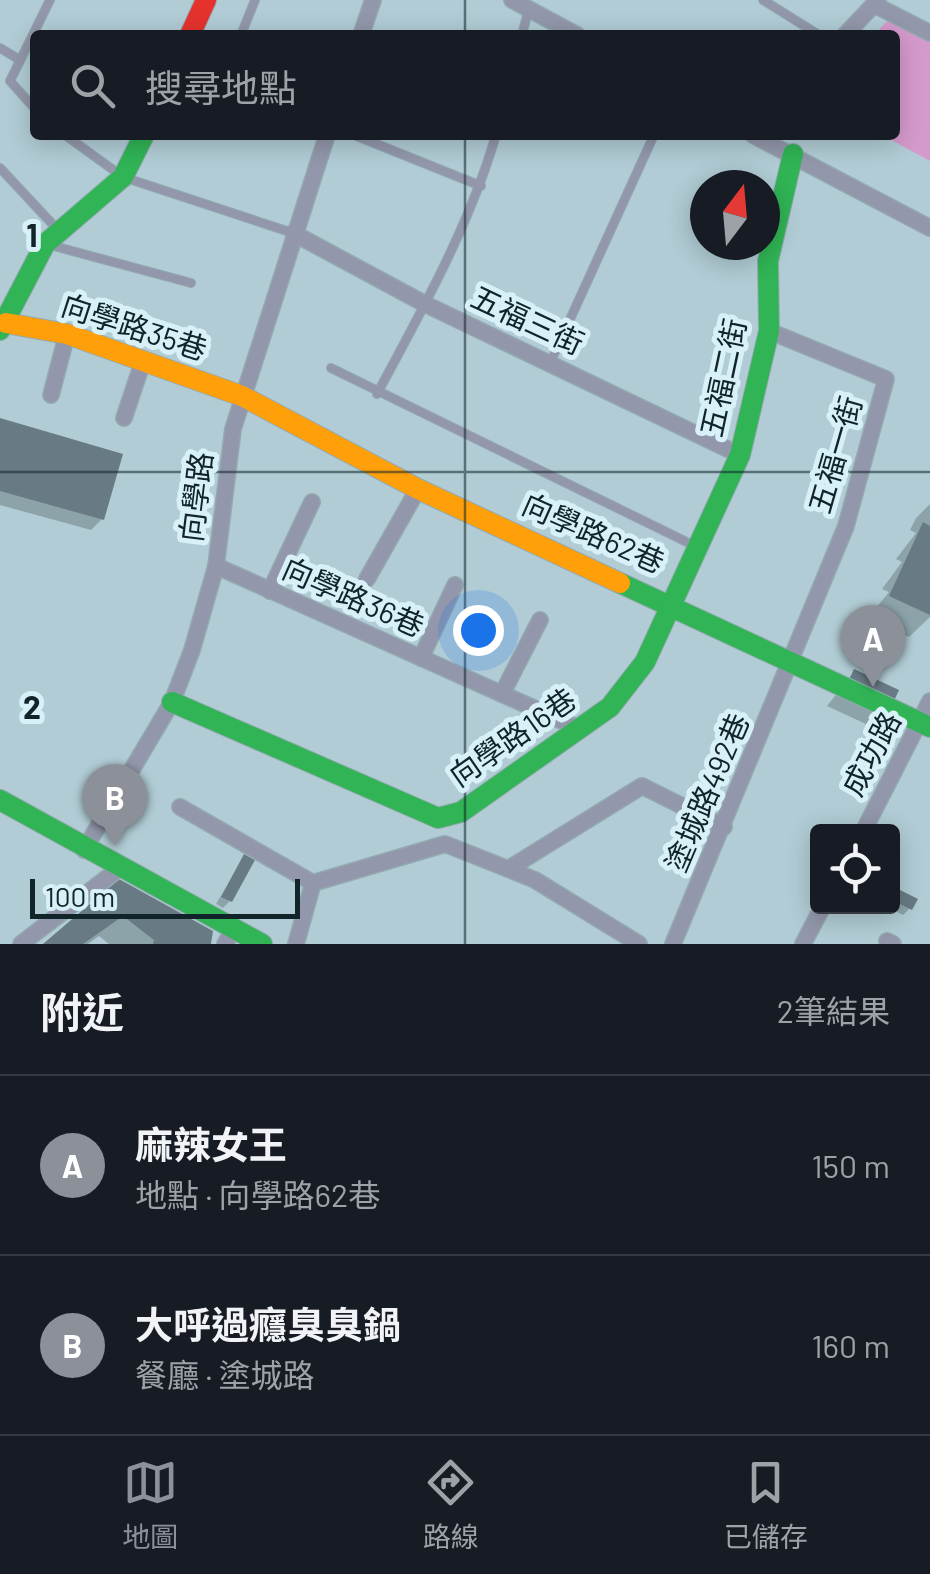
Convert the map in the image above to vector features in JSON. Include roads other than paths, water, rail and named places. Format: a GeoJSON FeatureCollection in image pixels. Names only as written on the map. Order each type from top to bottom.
{"type":"FeatureCollection","features":[{"type":"Feature","properties":{"kind":"street"},"geometry":{"type":"LineString","coordinates":[[192,30],[206,0]]}},
{"type":"Feature","properties":{"kind":"street"},"geometry":{"type":"LineString","coordinates":[[363,30],[373,0]]}},
{"type":"Feature","properties":{"kind":"street"},"geometry":{"type":"LineString","coordinates":[[512,0],[568,30]]}},
{"type":"Feature","properties":{"kind":"street"},"geometry":{"type":"LineString","coordinates":[[850,30],[876,3],[930,33]]}},
{"type":"Feature","properties":{"kind":"street"},"geometry":{"type":"LineString","coordinates":[[2,323],[51,236],[123,177],[142,140]]}},
{"type":"Feature","properties":{"kind":"street","name":"向學路"},"geometry":{"type":"LineString","coordinates":[[84,850],[172,702],[216,566],[233,429],[242,396],[325,140]]}},
{"type":"Feature","properties":{"kind":"street"},"geometry":{"type":"LineString","coordinates":[[764,140],[930,228]]}},
{"type":"Feature","properties":{"kind":"street","name":"五福二街"},"geometry":{"type":"LineString","coordinates":[[669,602],[740,454],[770,331],[768,262],[793,154]]}},
{"type":"Feature","properties":{"kind":"street","name":"五福三街"},"geometry":{"type":"LineString","coordinates":[[293,234],[426,304],[740,454]]}},
{"type":"Feature","properties":{"kind":"street","name":"向學路35巷"},"geometry":{"type":"LineString","coordinates":[[2,323],[68,334],[242,396]]}},
{"type":"Feature","properties":{"kind":"street","name":"五福一街"},"geometry":{"type":"LineString","coordinates":[[770,331],[886,379],[846,526],[792,662]]}},
{"type":"Feature","properties":{"kind":"street"},"geometry":{"type":"LineString","coordinates":[[51,395],[68,334]]}},
{"type":"Feature","properties":{"kind":"street"},"geometry":{"type":"LineString","coordinates":[[124,418],[143,360]]}},
{"type":"Feature","properties":{"kind":"street","name":"向學路62巷"},"geometry":{"type":"LineString","coordinates":[[242,396],[418,488],[669,602],[925,725]]}},
{"type":"Feature","properties":{"kind":"street"},"geometry":{"type":"LineString","coordinates":[[367,579],[418,488]]}},
{"type":"Feature","properties":{"kind":"street"},"geometry":{"type":"LineString","coordinates":[[270,591],[312,502]]}},
{"type":"Feature","properties":{"kind":"street","name":"向學路36巷"},"geometry":{"type":"LineString","coordinates":[[216,566],[578,728]]}},
{"type":"Feature","properties":{"kind":"street"},"geometry":{"type":"LineString","coordinates":[[420,658],[455,585]]}},
{"type":"Feature","properties":{"kind":"street","name":"向學路16巷"},"geometry":{"type":"LineString","coordinates":[[172,702],[414,811],[438,818],[461,812],[610,707],[645,662],[669,602]]}},
{"type":"Feature","properties":{"kind":"street"},"geometry":{"type":"LineString","coordinates":[[502,694],[540,620]]}},
{"type":"Feature","properties":{"kind":"street","name":"塗城路492巷"},"geometry":{"type":"LineString","coordinates":[[673,944],[792,662]]}},
{"type":"Feature","properties":{"kind":"street","name":"成功路"},"geometry":{"type":"LineString","coordinates":[[868,824],[925,725],[930,701]]}},
{"type":"Feature","properties":{"kind":"street"},"geometry":{"type":"LineString","coordinates":[[508,869],[642,786],[724,828]]}},
{"type":"Feature","properties":{"kind":"street"},"geometry":{"type":"LineString","coordinates":[[0,800],[120,868],[229,937],[262,944]]}},
{"type":"Feature","properties":{"kind":"street"},"geometry":{"type":"LineString","coordinates":[[180,807],[313,883],[445,844],[535,880],[640,944]]}},
{"type":"Feature","properties":{"kind":"street"},"geometry":{"type":"LineString","coordinates":[[22,944],[120,868]]}},
{"type":"Feature","properties":{"kind":"street"},"geometry":{"type":"LineString","coordinates":[[296,944],[313,883]]}},
{"type":"Feature","properties":{"kind":"street"},"geometry":{"type":"LineString","coordinates":[[803,944],[819,914]]}},
{"type":"Feature","properties":{"kind":"lane"},"geometry":{"type":"LineString","coordinates":[[35,30],[50,0]]}},
{"type":"Feature","properties":{"kind":"lane"},"geometry":{"type":"LineString","coordinates":[[243,30],[255,0]]}},
{"type":"Feature","properties":{"kind":"lane"},"geometry":{"type":"LineString","coordinates":[[763,0],[811,30]]}},
{"type":"Feature","properties":{"kind":"lane"},"geometry":{"type":"LineString","coordinates":[[523,30],[529,8]]}},
{"type":"Feature","properties":{"kind":"lane"},"geometry":{"type":"LineString","coordinates":[[30,40],[10,81],[30,103]]}},
{"type":"Feature","properties":{"kind":"lane"},"geometry":{"type":"LineString","coordinates":[[0,48],[20,60]]}},
{"type":"Feature","properties":{"kind":"lane"},"geometry":{"type":"LineString","coordinates":[[73,140],[123,177],[293,234]]}},
{"type":"Feature","properties":{"kind":"lane"},"geometry":{"type":"LineString","coordinates":[[366,140],[481,186]]}},
{"type":"Feature","properties":{"kind":"lane"},"geometry":{"type":"LineString","coordinates":[[377,394],[426,304],[481,186],[495,140]]}},
{"type":"Feature","properties":{"kind":"lane"},"geometry":{"type":"LineString","coordinates":[[551,361],[652,140]]}},
{"type":"Feature","properties":{"kind":"lane"},"geometry":{"type":"LineString","coordinates":[[0,168],[51,236],[191,283]]}},
{"type":"Feature","properties":{"kind":"lane"},"geometry":{"type":"LineString","coordinates":[[331,368],[377,394],[697,546]]}},
{"type":"Feature","properties":{"kind":"place","name":"麻辣女王"},"geometry":{"type":"Point","coordinates":[873,687]}},
{"type":"Feature","properties":{"kind":"place","name":"大呼過癮臭臭鍋"},"geometry":{"type":"Point","coordinates":[115,846]}}]}
